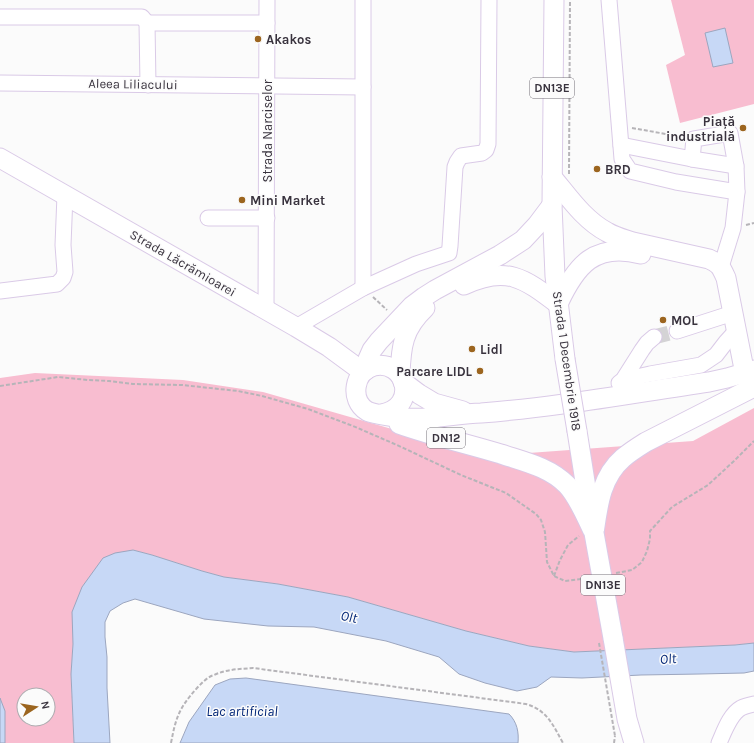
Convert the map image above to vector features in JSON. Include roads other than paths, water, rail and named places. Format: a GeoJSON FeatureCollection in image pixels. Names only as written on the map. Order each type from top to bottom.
{"type":"FeatureCollection","features":[{"type":"Feature","properties":{"kind":"main road","name":"Strada 1 Decembrie 1918"},"geometry":{"type":"LineString","coordinates":[[554,0],[560,176],[552,204],[553,251],[558,304],[565,359],[577,431],[587,534],[622,686],[627,719],[634,743]]}},
{"type":"Feature","properties":{"kind":"main road","name":"Strada Lăcrămioarei"},"geometry":{"type":"LineString","coordinates":[[0,158],[296,327],[364,371]]}},
{"type":"Feature","properties":{"kind":"main road"},"geometry":{"type":"LineString","coordinates":[[560,176],[586,217],[607,233],[627,240],[708,259],[716,262],[721,267],[726,278],[751,377],[622,458],[604,483],[587,534]]}},
{"type":"Feature","properties":{"kind":"main road"},"geometry":{"type":"LineString","coordinates":[[552,204],[537,225],[523,240],[500,255],[424,297],[412,306],[379,341],[372,350],[364,371],[356,385],[358,400],[367,411],[378,414],[389,413],[400,404],[404,397],[405,390],[402,379],[402,347],[405,336],[412,323],[427,307],[469,282],[489,276],[515,276],[524,280],[558,304],[568,283],[586,262],[598,254],[609,251],[623,251],[633,252],[708,272],[728,290]]}},
{"type":"Feature","properties":{"kind":"main road"},"geometry":{"type":"LineString","coordinates":[[364,371],[380,365],[387,366],[394,370],[402,379]]}},
{"type":"Feature","properties":{"kind":"main road","name":"DN12"},"geometry":{"type":"LineString","coordinates":[[378,414],[406,418],[436,418],[536,408],[751,377]]}},
{"type":"Feature","properties":{"kind":"main road","name":"DN12"},"geometry":{"type":"LineString","coordinates":[[402,379],[419,394],[434,403],[463,411],[480,413]]}},
{"type":"Feature","properties":{"kind":"main road","name":"DN12"},"geometry":{"type":"LineString","coordinates":[[378,414],[382,418],[405,426],[513,458],[546,470],[558,477],[568,486],[575,496],[582,509],[587,534]]}},
{"type":"Feature","properties":{"kind":"main road","name":"Strada 1 Decembrie 1918"},"geometry":{"type":"LineString","coordinates":[[620,740],[627,719]]}},
{"type":"Feature","properties":{"kind":"street","name":"Strada Narciselor"},"geometry":{"type":"LineString","coordinates":[[266,311],[267,0]]}},
{"type":"Feature","properties":{"kind":"street"},"geometry":{"type":"LineString","coordinates":[[363,0],[364,288]]}},
{"type":"Feature","properties":{"kind":"street"},"geometry":{"type":"LineString","coordinates":[[296,327],[364,288],[416,264],[448,252],[450,246],[455,167],[461,156],[482,153],[486,150],[488,144],[489,0]]}},
{"type":"Feature","properties":{"kind":"street"},"geometry":{"type":"LineString","coordinates":[[609,0],[622,159],[630,171],[676,182],[737,192]]}},
{"type":"Feature","properties":{"kind":"street"},"geometry":{"type":"LineString","coordinates":[[0,17],[142,17],[147,23],[148,84]]}},
{"type":"Feature","properties":{"kind":"street"},"geometry":{"type":"LineString","coordinates":[[147,23],[267,23]]}},
{"type":"Feature","properties":{"kind":"street","name":"Aleea Liliacului"},"geometry":{"type":"LineString","coordinates":[[0,83],[363,87]]}},
{"type":"Feature","properties":{"kind":"street"},"geometry":{"type":"LineString","coordinates":[[692,159],[694,139],[730,133],[736,166],[737,192],[733,228],[721,267]]}},
{"type":"Feature","properties":{"kind":"street"},"geometry":{"type":"LineString","coordinates":[[621,145],[736,166]]}},
{"type":"Feature","properties":{"kind":"street"},"geometry":{"type":"LineString","coordinates":[[0,291],[57,284],[63,278],[65,272],[63,245],[65,195]]}},
{"type":"Feature","properties":{"kind":"street"},"geometry":{"type":"LineString","coordinates":[[208,218],[267,218]]}},
{"type":"Feature","properties":{"kind":"street"},"geometry":{"type":"LineString","coordinates":[[676,331],[741,336]]}},
{"type":"Feature","properties":{"kind":"street"},"geometry":{"type":"LineString","coordinates":[[623,380],[701,365],[716,355],[726,342],[741,336]]}},
{"type":"Feature","properties":{"kind":"street"},"geometry":{"type":"LineString","coordinates":[[597,399],[623,380],[647,343],[654,337]]}},
{"type":"Feature","properties":{"kind":"street"},"geometry":{"type":"LineString","coordinates":[[719,743],[735,714],[741,708],[754,704]]}},
{"type":"Feature","properties":{"kind":"water"},"geometry":{"type":"Polygon","coordinates":[[[725,28],[733,63],[713,67],[705,33],[725,28]]]}},
{"type":"Feature","properties":{"kind":"water","name":"Olt"},"geometry":{"type":"Polygon","coordinates":[[[133,550],[224,577],[278,584],[348,597],[466,631],[529,646],[574,652],[754,643],[754,671],[744,673],[582,678],[551,677],[537,687],[517,691],[485,683],[459,674],[439,657],[386,641],[314,627],[268,626],[204,619],[135,599],[123,603],[110,611],[105,622],[110,743],[74,743],[71,674],[73,644],[72,612],[82,587],[103,558],[115,553],[133,550]]]}},
{"type":"Feature","properties":{"kind":"water","name":"Lac artificial"},"geometry":{"type":"Polygon","coordinates":[[[246,678],[509,714],[517,727],[518,743],[180,743],[189,722],[215,685],[230,679],[246,678]]]}},
{"type":"Feature","properties":{"kind":"water"},"geometry":{"type":"Polygon","coordinates":[[[0,698],[5,711],[5,743],[0,743],[0,698]]]}},
{"type":"Feature","properties":{"kind":"tunnel"},"geometry":{"type":"LineString","coordinates":[[654,337],[677,331]]}},
{"type":"Feature","properties":{"kind":"place","name":"Akakos"},"geometry":{"type":"Point","coordinates":[258,39]}},
{"type":"Feature","properties":{"kind":"place","name":"Piață industrială"},"geometry":{"type":"Point","coordinates":[743,128]}},
{"type":"Feature","properties":{"kind":"place","name":"BRD"},"geometry":{"type":"Point","coordinates":[597,169]}},
{"type":"Feature","properties":{"kind":"place","name":"Mini Market"},"geometry":{"type":"Point","coordinates":[242,200]}},
{"type":"Feature","properties":{"kind":"place","name":"MOL"},"geometry":{"type":"Point","coordinates":[663,320]}},
{"type":"Feature","properties":{"kind":"place","name":"Lidl"},"geometry":{"type":"Point","coordinates":[472,349]}},
{"type":"Feature","properties":{"kind":"place","name":"Parcare LIDL"},"geometry":{"type":"Point","coordinates":[480,371]}}]}
